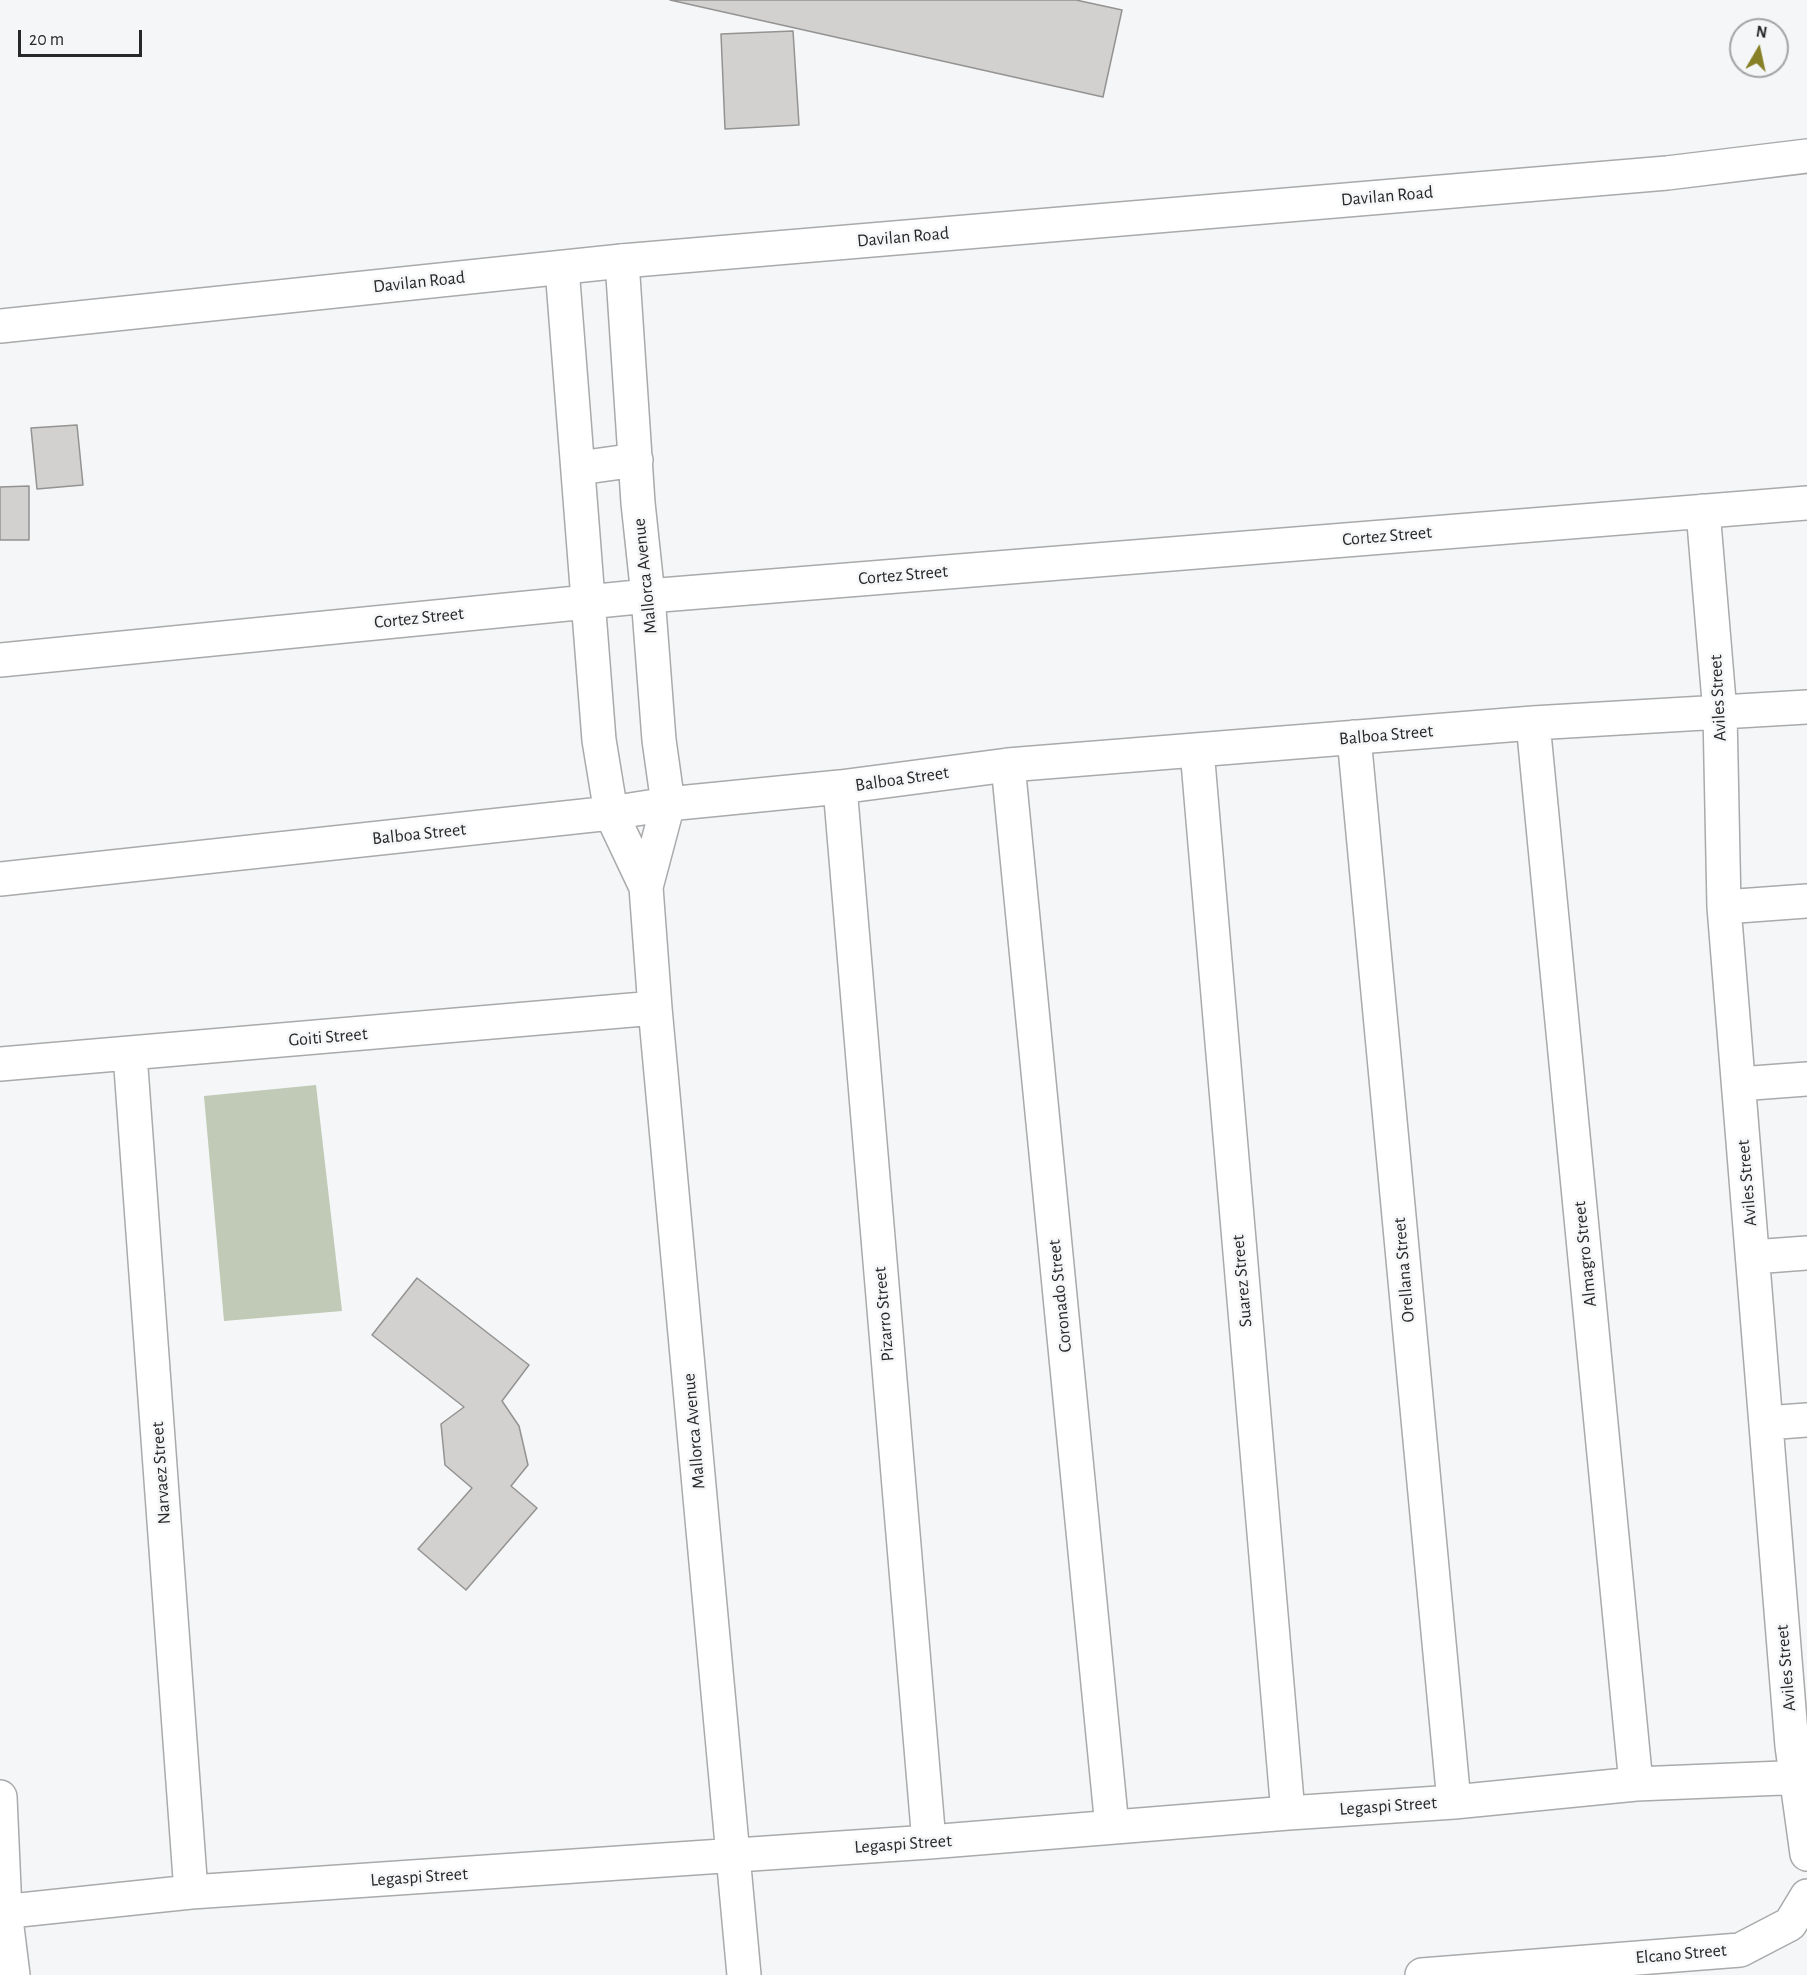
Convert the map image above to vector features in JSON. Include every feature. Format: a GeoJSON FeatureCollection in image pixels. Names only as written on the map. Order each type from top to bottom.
{"type":"FeatureCollection","features":[{"type":"Feature","properties":{"kind":"street","name":"Davilan Road"},"geometry":{"type":"LineString","coordinates":[[0,326],[622,261],[1667,173],[1807,156]]}},
{"type":"Feature","properties":{"kind":"street","name":"Mallorca Avenue"},"geometry":{"type":"LineString","coordinates":[[622,261],[638,503],[659,740],[668,804],[646,887],[744,1975]]}},
{"type":"Feature","properties":{"kind":"street","name":"Mallorca Avenue"},"geometry":{"type":"LineString","coordinates":[[562,268],[599,740],[611,813],[646,887]]}},
{"type":"Feature","properties":{"kind":"street"},"geometry":{"type":"LineString","coordinates":[[579,468],[636,460]]}},
{"type":"Feature","properties":{"kind":"street","name":"Cortez Street"},"geometry":{"type":"LineString","coordinates":[[0,660],[648,596],[1807,503]]}},
{"type":"Feature","properties":{"kind":"street","name":"Aviles Street"},"geometry":{"type":"LineString","coordinates":[[1704,511],[1720,713],[1724,907],[1766,1423],[1794,1599],[1807,1854]]}},
{"type":"Feature","properties":{"kind":"street","name":"Balboa Street"},"geometry":{"type":"LineString","coordinates":[[0,879],[611,813],[668,804],[840,787],[1008,765],[1533,723],[1807,707]]}},
{"type":"Feature","properties":{"kind":"street","name":"Almagro Street"},"geometry":{"type":"LineString","coordinates":[[1533,723],[1636,1784]]}},
{"type":"Feature","properties":{"kind":"street","name":"Orellana Street"},"geometry":{"type":"LineString","coordinates":[[1354,737],[1454,1802]]}},
{"type":"Feature","properties":{"kind":"street","name":"Suarez Street"},"geometry":{"type":"LineString","coordinates":[[1197,750],[1288,1813]]}},
{"type":"Feature","properties":{"kind":"street","name":"Coronado Street"},"geometry":{"type":"LineString","coordinates":[[1008,765],[1112,1827]]}},
{"type":"Feature","properties":{"kind":"street","name":"Pizarro Street"},"geometry":{"type":"LineString","coordinates":[[840,787],[929,1842]]}},
{"type":"Feature","properties":{"kind":"street"},"geometry":{"type":"LineString","coordinates":[[1724,907],[1807,900]]}},
{"type":"Feature","properties":{"kind":"street","name":"Goiti Street"},"geometry":{"type":"LineString","coordinates":[[0,1064],[656,1008]]}},
{"type":"Feature","properties":{"kind":"street","name":"Narvaez Street"},"geometry":{"type":"LineString","coordinates":[[130,1054],[191,1892]]}},
{"type":"Feature","properties":{"kind":"street"},"geometry":{"type":"LineString","coordinates":[[1739,1084],[1807,1079]]}},
{"type":"Feature","properties":{"kind":"street"},"geometry":{"type":"LineString","coordinates":[[1753,1257],[1807,1253]]}},
{"type":"Feature","properties":{"kind":"street"},"geometry":{"type":"LineString","coordinates":[[1766,1423],[1807,1420]]}},
{"type":"Feature","properties":{"kind":"street","name":"Legaspi Street"},"geometry":{"type":"LineString","coordinates":[[3,1912],[191,1892],[929,1842],[1454,1802],[1636,1784],[1802,1778]]}},
{"type":"Feature","properties":{"kind":"street"},"geometry":{"type":"LineString","coordinates":[[0,1797],[3,1912],[13,1975]]}},
{"type":"Feature","properties":{"kind":"street","name":"Elcano Street"},"geometry":{"type":"LineString","coordinates":[[1422,1975],[1740,1950],[1790,1924],[1807,1896]]}},
{"type":"Feature","properties":{"kind":"green space"},"geometry":{"type":"Polygon","coordinates":[[[316,1085],[342,1311],[224,1321],[204,1096],[316,1085]]]}},
{"type":"Feature","properties":{"kind":"building"},"geometry":{"type":"Polygon","coordinates":[[[670,0],[1076,0],[1122,10],[1103,97],[670,0]]]}},
{"type":"Feature","properties":{"kind":"building"},"geometry":{"type":"Polygon","coordinates":[[[793,31],[799,125],[725,129],[721,34],[793,31]]]}},
{"type":"Feature","properties":{"kind":"building"},"geometry":{"type":"Polygon","coordinates":[[[77,425],[83,485],[37,489],[31,428],[77,425]]]}},
{"type":"Feature","properties":{"kind":"building"},"geometry":{"type":"Polygon","coordinates":[[[29,486],[29,540],[0,540],[0,487],[29,486]]]}},
{"type":"Feature","properties":{"kind":"building"},"geometry":{"type":"Polygon","coordinates":[[[417,1278],[529,1365],[502,1401],[519,1426],[528,1465],[511,1486],[537,1508],[466,1590],[418,1549],[472,1488],[445,1465],[441,1424],[464,1407],[372,1335],[417,1278]]]}}]}
